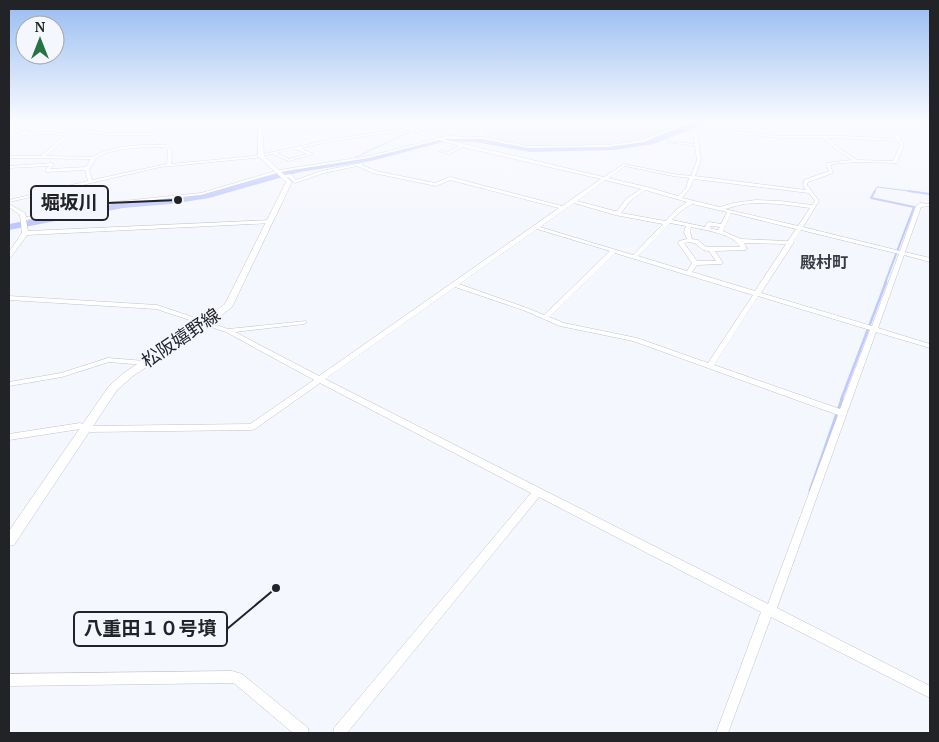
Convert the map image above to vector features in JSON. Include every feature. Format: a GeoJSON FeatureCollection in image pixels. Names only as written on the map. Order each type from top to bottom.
{"type":"FeatureCollection","features":[{"type":"Feature","properties":{"kind":"main road"},"geometry":{"type":"LineString","coordinates":[[261,156],[282,174]]}},
{"type":"Feature","properties":{"kind":"main road","name":"松阪嬉野線"},"geometry":{"type":"LineString","coordinates":[[9,541],[112,388],[229,305],[290,182],[282,174]]}},
{"type":"Feature","properties":{"kind":"street"},"geometry":{"type":"LineString","coordinates":[[90,182],[88,168],[97,156]]}},
{"type":"Feature","properties":{"kind":"street"},"geometry":{"type":"LineString","coordinates":[[169,165],[170,156]]}},
{"type":"Feature","properties":{"kind":"street"},"geometry":{"type":"LineString","coordinates":[[9,201],[169,165],[261,156]]}},
{"type":"Feature","properties":{"kind":"street"},"geometry":{"type":"LineString","coordinates":[[278,156],[289,160],[305,156]]}},
{"type":"Feature","properties":{"kind":"street"},"geometry":{"type":"LineString","coordinates":[[24,224],[113,203],[201,194],[282,174],[371,156]]}},
{"type":"Feature","properties":{"kind":"street"},"geometry":{"type":"LineString","coordinates":[[503,156],[645,188],[680,197],[691,202],[930,260]]}},
{"type":"Feature","properties":{"kind":"street"},"geometry":{"type":"LineString","coordinates":[[680,197],[688,188],[693,177],[699,160],[698,156]]}},
{"type":"Feature","properties":{"kind":"street"},"geometry":{"type":"LineString","coordinates":[[848,156],[856,161]]}},
{"type":"Feature","properties":{"kind":"street"},"geometry":{"type":"LineString","coordinates":[[710,366],[814,207],[817,201],[806,186],[806,181],[831,172],[829,163],[856,161],[895,162],[898,156]]}},
{"type":"Feature","properties":{"kind":"street"},"geometry":{"type":"LineString","coordinates":[[9,157],[94,158]]}},
{"type":"Feature","properties":{"kind":"street"},"geometry":{"type":"LineString","coordinates":[[282,174],[289,175],[295,182],[323,172],[365,162]]}},
{"type":"Feature","properties":{"kind":"street"},"geometry":{"type":"LineString","coordinates":[[9,167],[52,164],[47,172],[88,168]]}},
{"type":"Feature","properties":{"kind":"street"},"geometry":{"type":"LineString","coordinates":[[358,165],[375,172],[436,185],[450,178],[563,208]]}},
{"type":"Feature","properties":{"kind":"street"},"geometry":{"type":"LineString","coordinates":[[9,437],[80,426],[84,428],[252,427],[624,165],[674,175],[811,192]]}},
{"type":"Feature","properties":{"kind":"street"},"geometry":{"type":"LineString","coordinates":[[615,213],[628,200],[645,188]]}},
{"type":"Feature","properties":{"kind":"street"},"geometry":{"type":"LineString","coordinates":[[722,208],[731,205],[765,201],[814,207]]}},
{"type":"Feature","properties":{"kind":"street"},"geometry":{"type":"LineString","coordinates":[[573,202],[615,213],[706,229],[721,229],[740,241],[791,243]]}},
{"type":"Feature","properties":{"kind":"street"},"geometry":{"type":"LineString","coordinates":[[635,256],[668,222],[691,202]]}},
{"type":"Feature","properties":{"kind":"street"},"geometry":{"type":"LineString","coordinates":[[9,205],[22,214],[24,224],[9,256]]}},
{"type":"Feature","properties":{"kind":"street"},"geometry":{"type":"LineString","coordinates":[[722,733],[766,614],[771,610],[839,411],[899,252],[920,205],[930,205]]}},
{"type":"Feature","properties":{"kind":"street"},"geometry":{"type":"LineString","coordinates":[[721,229],[730,211]]}},
{"type":"Feature","properties":{"kind":"street"},"geometry":{"type":"LineString","coordinates":[[24,224],[270,222]]}},
{"type":"Feature","properties":{"kind":"street"},"geometry":{"type":"LineString","coordinates":[[689,226],[687,232],[690,240]]}},
{"type":"Feature","properties":{"kind":"street"},"geometry":{"type":"LineString","coordinates":[[536,228],[635,256],[757,295],[930,346]]}},
{"type":"Feature","properties":{"kind":"street"},"geometry":{"type":"LineString","coordinates":[[695,263],[681,242],[696,241],[705,249],[744,249],[740,241]]}},
{"type":"Feature","properties":{"kind":"street"},"geometry":{"type":"LineString","coordinates":[[695,263],[720,263],[711,249]]}},
{"type":"Feature","properties":{"kind":"street"},"geometry":{"type":"LineString","coordinates":[[544,318],[614,250]]}},
{"type":"Feature","properties":{"kind":"street"},"geometry":{"type":"LineString","coordinates":[[688,273],[695,263]]}},
{"type":"Feature","properties":{"kind":"street"},"geometry":{"type":"LineString","coordinates":[[454,285],[525,309],[562,325],[635,339],[839,411]]}},
{"type":"Feature","properties":{"kind":"street"},"geometry":{"type":"LineString","coordinates":[[9,298],[157,307],[228,331],[537,492],[930,692]]}},
{"type":"Feature","properties":{"kind":"street"},"geometry":{"type":"LineString","coordinates":[[228,331],[304,322]]}},
{"type":"Feature","properties":{"kind":"street"},"geometry":{"type":"LineString","coordinates":[[9,384],[62,375],[108,360],[145,363]]}},
{"type":"Feature","properties":{"kind":"street"},"geometry":{"type":"LineString","coordinates":[[339,733],[537,492]]}},
{"type":"Feature","properties":{"kind":"street"},"geometry":{"type":"LineString","coordinates":[[9,680],[238,678],[303,733]]}},
{"type":"Feature","properties":{"kind":"waterway"},"geometry":{"type":"LineString","coordinates":[[9,227],[123,205],[171,201],[209,195],[299,170],[384,156]]}},
{"type":"Feature","properties":{"kind":"waterway"},"geometry":{"type":"LineString","coordinates":[[874,192],[877,187],[917,192]]}},
{"type":"Feature","properties":{"kind":"waterway"},"geometry":{"type":"LineString","coordinates":[[875,191],[871,198],[914,207],[885,283]]}},
{"type":"Feature","properties":{"kind":"waterway"},"geometry":{"type":"LineString","coordinates":[[908,191],[930,194]]}},
{"type":"Feature","properties":{"kind":"waterway"},"geometry":{"type":"LineString","coordinates":[[841,400],[886,282]]}},
{"type":"Feature","properties":{"kind":"waterway"},"geometry":{"type":"LineString","coordinates":[[810,491],[842,399]]}},
{"type":"Feature","properties":{"kind":"place","name":"堀坂川"},"geometry":{"type":"Point","coordinates":[178,200]}},
{"type":"Feature","properties":{"kind":"place","name":"八重田１０号墳"},"geometry":{"type":"Point","coordinates":[276,588]}},
{"type":"Feature","properties":{"kind":"district","name":"殿村町"},"geometry":{"type":"Point","coordinates":[824,262]}}]}
